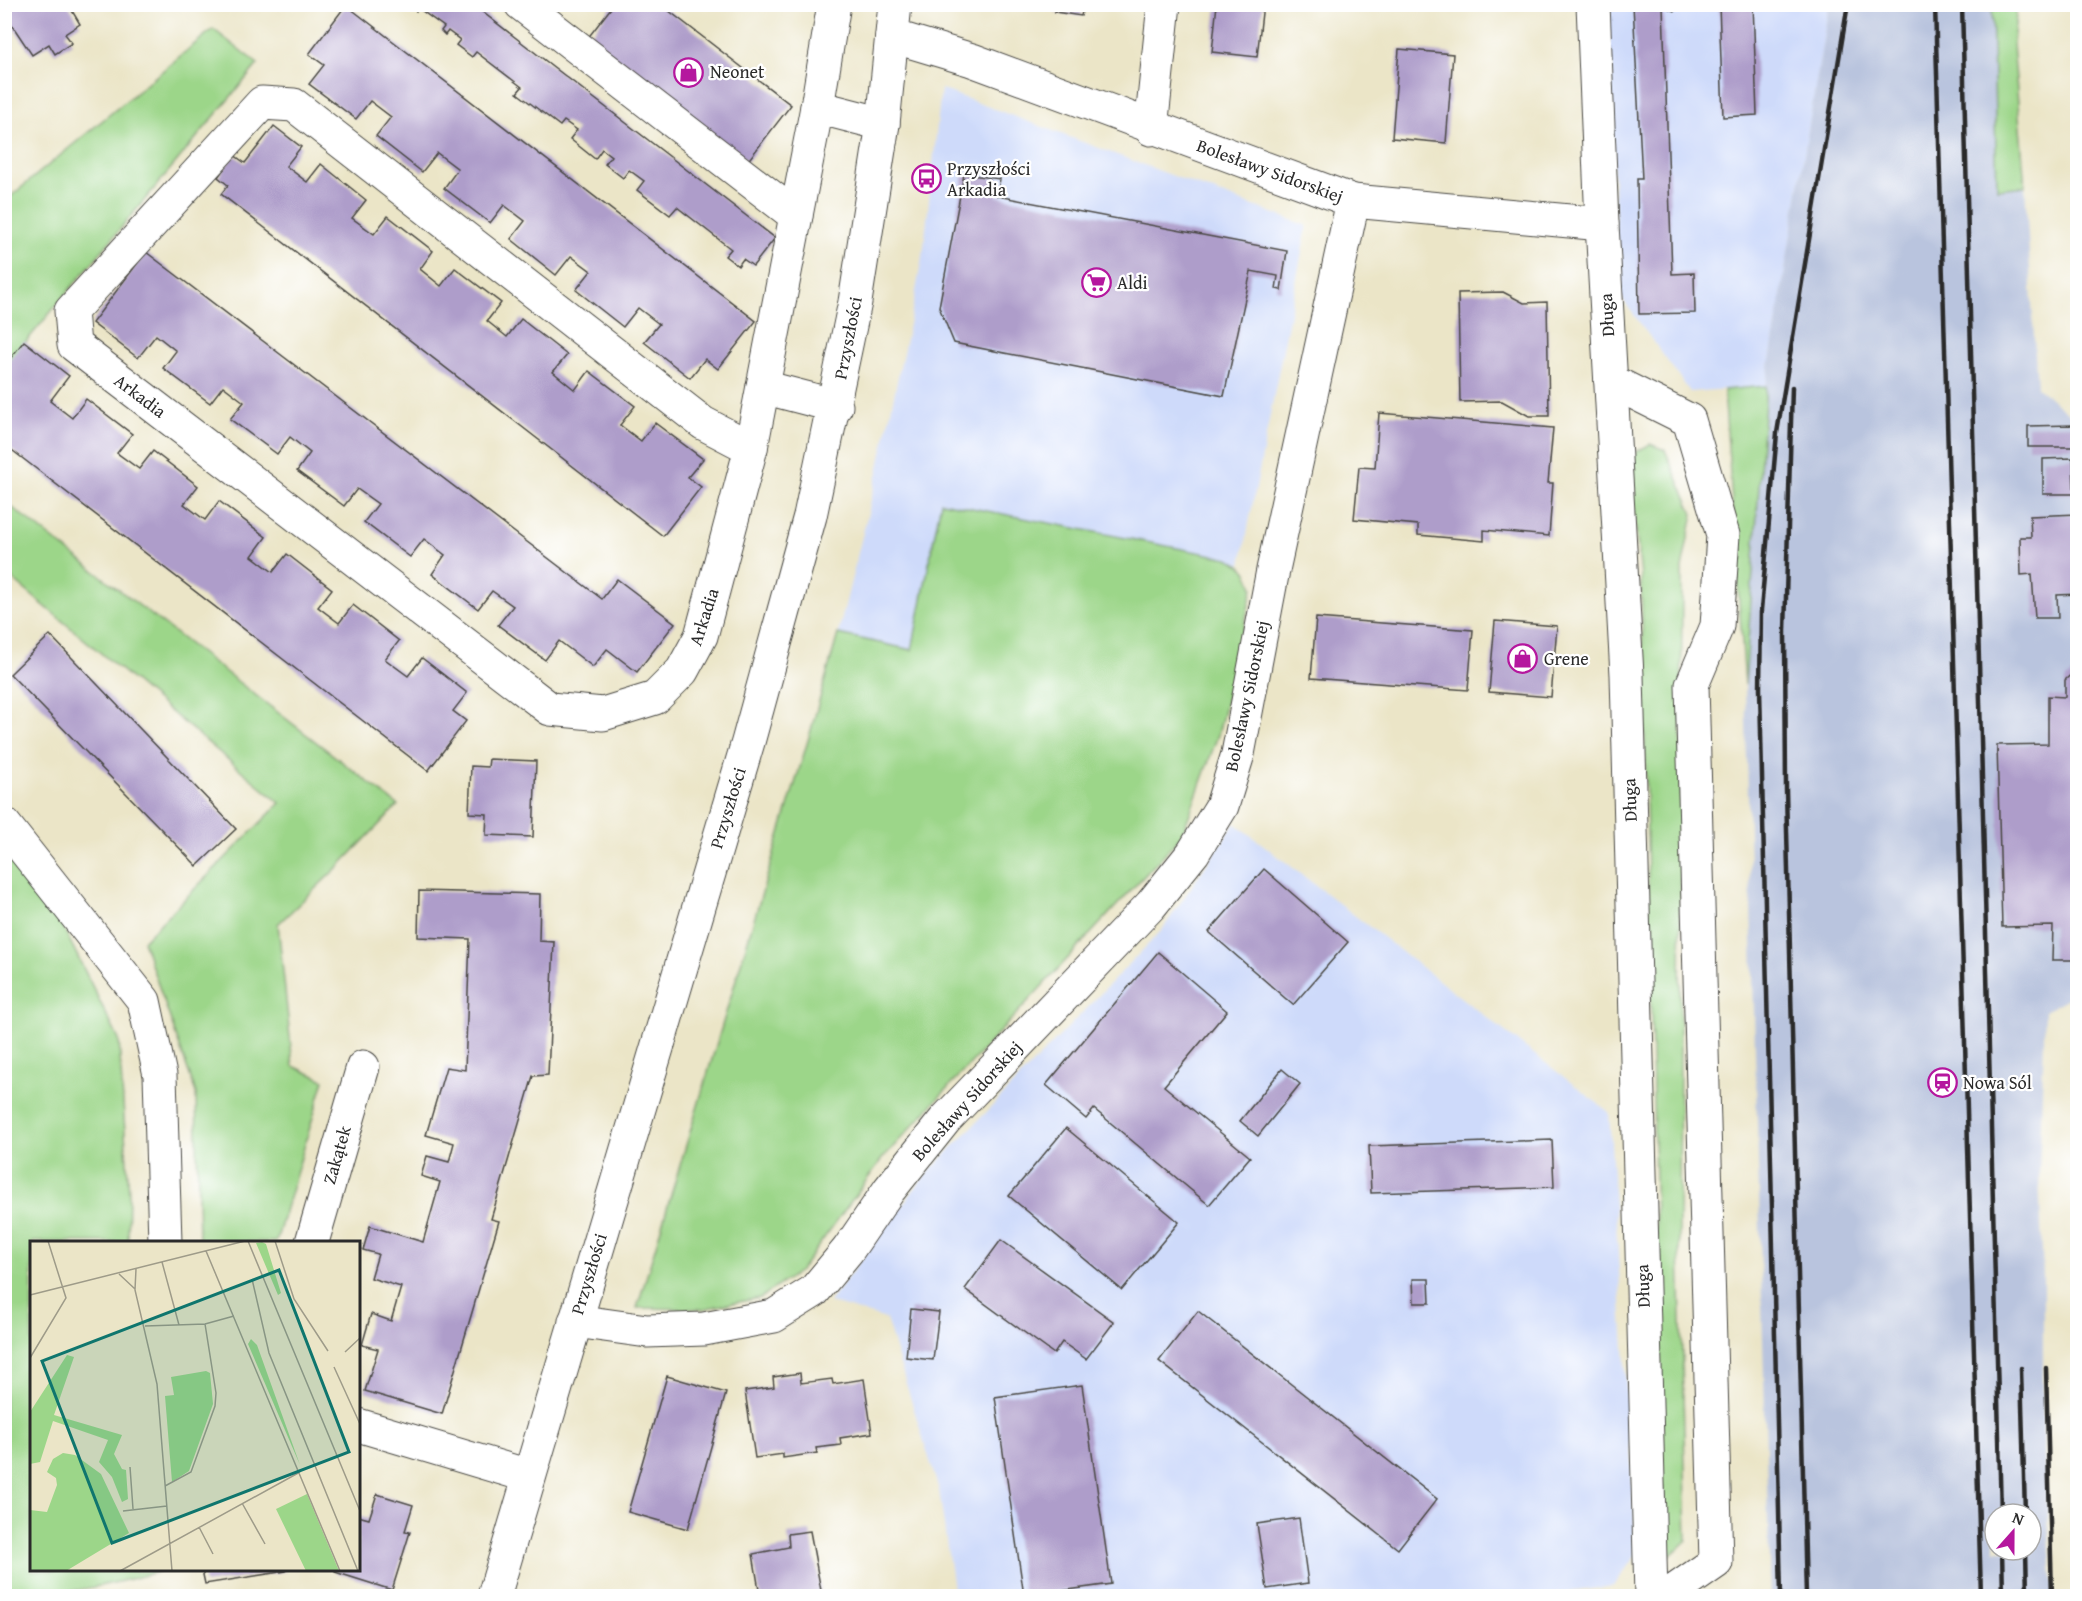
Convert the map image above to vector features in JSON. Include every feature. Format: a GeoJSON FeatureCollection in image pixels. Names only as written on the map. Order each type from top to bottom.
{"type":"FeatureCollection","features":[{"type":"Feature","properties":{"kind":"street"},"geometry":{"type":"LineString","coordinates":[[521,4],[796,216]]}},
{"type":"Feature","properties":{"kind":"street","name":"Arkadia"},"geometry":{"type":"LineString","coordinates":[[751,448],[703,423],[294,105],[261,104],[71,311],[74,345],[550,709],[603,714],[655,698],[682,671],[701,636],[751,448],[817,107],[834,4]]}},
{"type":"Feature","properties":{"kind":"street"},"geometry":{"type":"LineString","coordinates":[[1151,129],[1164,4]]}},
{"type":"Feature","properties":{"kind":"street","name":"Długa"},"geometry":{"type":"LineString","coordinates":[[1593,4],[1602,224],[1627,675],[1651,1596]]}},
{"type":"Feature","properties":{"kind":"street","name":"Bolesławy Sidorskiej"},"geometry":{"type":"LineString","coordinates":[[575,1321],[647,1331],[704,1329],[774,1316],[813,1291],[848,1250],[888,1190],[945,1120],[1151,905],[1193,853],[1221,806],[1238,754],[1273,570],[1353,201],[1151,129],[972,60],[893,20]]}},
{"type":"Feature","properties":{"kind":"street","name":"Przyszłości"},"geometry":{"type":"LineString","coordinates":[[494,1596],[781,626],[836,406],[883,124],[893,20]]}},
{"type":"Feature","properties":{"kind":"street"},"geometry":{"type":"LineString","coordinates":[[817,107],[883,124]]}},
{"type":"Feature","properties":{"kind":"street"},"geometry":{"type":"LineString","coordinates":[[1353,201],[1602,224]]}},
{"type":"Feature","properties":{"kind":"street"},"geometry":{"type":"LineString","coordinates":[[1611,381],[1689,420],[1723,535],[1717,626],[1692,685],[1716,1562],[1667,1596]]}},
{"type":"Feature","properties":{"kind":"street"},"geometry":{"type":"LineString","coordinates":[[763,387],[836,406]]}},
{"type":"Feature","properties":{"kind":"street"},"geometry":{"type":"LineString","coordinates":[[4,824],[144,1001],[160,1075],[165,1241]]}},
{"type":"Feature","properties":{"kind":"street","name":"Zakątek"},"geometry":{"type":"LineString","coordinates":[[312,1241],[363,1067]]}},
{"type":"Feature","properties":{"kind":"street"},"geometry":{"type":"LineString","coordinates":[[360,1426],[529,1476]]}},
{"type":"Feature","properties":{"kind":"shaded area"},"geometry":{"type":"Polygon","coordinates":[[[1607,5],[1829,5],[1766,386],[1690,392],[1618,293],[1607,5]]]}},
{"type":"Feature","properties":{"kind":"shaded area"},"geometry":{"type":"Polygon","coordinates":[[[1829,5],[1992,5],[1997,188],[2025,186],[2037,387],[2078,421],[2077,993],[2045,1011],[2039,1173],[2043,1276],[2043,1435],[2053,1596],[1770,1596],[1745,685],[1766,386],[1829,5]]]}},
{"type":"Feature","properties":{"kind":"shaded area"},"geometry":{"type":"Polygon","coordinates":[[[941,89],[1307,226],[1241,564],[1228,558],[912,651],[838,634],[878,472],[915,296],[924,247],[941,89]]]}},
{"type":"Feature","properties":{"kind":"shaded area"},"geometry":{"type":"Polygon","coordinates":[[[1235,823],[1609,1112],[1637,1553],[1614,1586],[1540,1596],[954,1596],[939,1490],[886,1319],[829,1302],[922,1179],[1162,930],[1235,823]]]}},
{"type":"Feature","properties":{"kind":"green space"},"geometry":{"type":"Polygon","coordinates":[[[1992,5],[2017,5],[2013,44],[2025,186],[1997,189],[1992,5]]]}},
{"type":"Feature","properties":{"kind":"green space"},"geometry":{"type":"Polygon","coordinates":[[[213,29],[258,64],[5,367],[5,201],[213,29]]]}},
{"type":"Feature","properties":{"kind":"green space"},"geometry":{"type":"Polygon","coordinates":[[[1766,386],[1745,685],[1724,390],[1766,386]]]}},
{"type":"Feature","properties":{"kind":"green space"},"geometry":{"type":"Polygon","coordinates":[[[1650,444],[1665,450],[1693,514],[1682,568],[1679,1247],[1687,1540],[1670,1556],[1663,1526],[1641,576],[1630,475],[1636,452],[1650,444]]]}},
{"type":"Feature","properties":{"kind":"green space"},"geometry":{"type":"Polygon","coordinates":[[[5,502],[398,805],[278,924],[293,1066],[324,1080],[276,1241],[199,1241],[196,1093],[143,941],[280,803],[5,573],[5,502]]]}},
{"type":"Feature","properties":{"kind":"green space"},"geometry":{"type":"Polygon","coordinates":[[[941,502],[1228,558],[1245,570],[1253,588],[1218,735],[1182,835],[882,1159],[800,1271],[760,1298],[702,1309],[637,1308],[838,634],[912,650],[941,502]]]}},
{"type":"Feature","properties":{"kind":"green space"},"geometry":{"type":"Polygon","coordinates":[[[4,852],[59,919],[119,1040],[129,1194],[128,1241],[30,1241],[30,1571],[161,1571],[83,1589],[4,1596],[4,852]]]}},
{"type":"Feature","properties":{"kind":"building"},"geometry":{"type":"Polygon","coordinates":[[[4,4],[68,4],[80,24],[65,34],[72,43],[55,54],[49,44],[32,55],[4,13],[4,4]]]}},
{"type":"Feature","properties":{"kind":"building"},"geometry":{"type":"Polygon","coordinates":[[[408,4],[472,4],[775,238],[753,266],[743,259],[738,266],[725,256],[731,249],[677,207],[670,215],[637,190],[644,181],[629,170],[623,178],[605,164],[611,156],[602,149],[595,159],[570,139],[577,130],[564,121],[560,126],[517,93],[522,87],[476,52],[472,57],[456,45],[460,40],[448,31],[445,35],[441,31],[444,27],[418,8],[416,11],[408,4]]]}},
{"type":"Feature","properties":{"kind":"building","name":"Neonet"},"geometry":{"type":"Polygon","coordinates":[[[614,4],[660,4],[791,105],[747,162],[587,39],[614,4]]]}},
{"type":"Feature","properties":{"kind":"building"},"geometry":{"type":"Polygon","coordinates":[[[1055,4],[1084,4],[1081,16],[1055,12],[1055,4]]]}},
{"type":"Feature","properties":{"kind":"building"},"geometry":{"type":"Polygon","coordinates":[[[1217,4],[1263,4],[1257,57],[1212,52],[1217,4]]]}},
{"type":"Feature","properties":{"kind":"building"},"geometry":{"type":"Polygon","coordinates":[[[1633,4],[1695,4],[1674,11],[1663,6],[1672,274],[1694,273],[1695,313],[1639,314],[1637,179],[1642,179],[1633,4]]]}},
{"type":"Feature","properties":{"kind":"building"},"geometry":{"type":"Polygon","coordinates":[[[1719,4],[1753,4],[1757,115],[1723,117],[1719,4]]]}},
{"type":"Feature","properties":{"kind":"building"},"geometry":{"type":"Polygon","coordinates":[[[346,5],[756,321],[718,369],[705,359],[690,378],[644,342],[659,324],[638,308],[623,327],[576,290],[591,271],[571,256],[556,275],[511,239],[525,221],[504,205],[490,223],[444,188],[458,169],[437,153],[422,172],[376,136],[391,117],[370,101],[356,119],[309,84],[324,65],[309,54],[346,5]]]}},
{"type":"Feature","properties":{"kind":"building"},"geometry":{"type":"Polygon","coordinates":[[[1399,49],[1453,54],[1446,143],[1392,138],[1399,49]]]}},
{"type":"Feature","properties":{"kind":"building"},"geometry":{"type":"Polygon","coordinates":[[[274,126],[301,147],[286,166],[307,182],[321,164],[366,200],[352,218],[374,234],[388,216],[433,251],[420,269],[441,286],[455,268],[501,303],[487,321],[507,337],[521,319],[567,355],[553,372],[575,390],[589,371],[635,406],[620,425],[641,441],[655,423],[703,459],[688,477],[701,487],[663,536],[221,194],[228,185],[218,177],[234,155],[245,163],[274,126]]]}},
{"type":"Feature","properties":{"kind":"building","name":"Aldi"},"geometry":{"type":"Polygon","coordinates":[[[964,174],[1000,179],[997,196],[1287,251],[1281,290],[1276,289],[1278,276],[1251,271],[1224,396],[954,343],[939,307],[964,174]]]}},
{"type":"Feature","properties":{"kind":"building"},"geometry":{"type":"Polygon","coordinates":[[[146,252],[602,599],[617,579],[675,623],[637,672],[607,649],[593,667],[559,641],[545,660],[498,625],[513,606],[492,591],[478,609],[432,574],[445,555],[424,539],[410,557],[364,522],[378,504],[357,489],[344,506],[297,471],[310,453],[290,437],[277,454],[230,419],[244,402],[223,386],[210,403],[163,368],[176,351],[156,335],[138,358],[92,323],[146,252]]]}},
{"type":"Feature","properties":{"kind":"building"},"geometry":{"type":"Polygon","coordinates":[[[1503,292],[1524,303],[1547,302],[1549,416],[1529,416],[1502,401],[1460,402],[1458,293],[1503,292]]]}},
{"type":"Feature","properties":{"kind":"building"},"geometry":{"type":"Polygon","coordinates":[[[24,341],[69,376],[50,401],[72,418],[86,399],[132,434],[117,453],[139,469],[153,451],[198,486],[184,504],[205,520],[219,501],[266,537],[252,556],[273,572],[287,554],[332,589],[318,607],[339,623],[353,605],[399,641],[385,659],[408,676],[422,658],[467,693],[453,711],[466,721],[428,771],[4,444],[4,366],[24,341]]]}},
{"type":"Feature","properties":{"kind":"building"},"geometry":{"type":"Polygon","coordinates":[[[1379,413],[1553,428],[1548,483],[1553,483],[1549,536],[1484,530],[1484,541],[1418,535],[1418,525],[1354,519],[1359,467],[1375,468],[1379,413]]]}},
{"type":"Feature","properties":{"kind":"building"},"geometry":{"type":"Polygon","coordinates":[[[2073,425],[2073,447],[2028,447],[2028,426],[2073,425]]]}},
{"type":"Feature","properties":{"kind":"building"},"geometry":{"type":"Polygon","coordinates":[[[2073,458],[2074,494],[2043,494],[2043,459],[2073,458]]]}},
{"type":"Feature","properties":{"kind":"building"},"geometry":{"type":"Polygon","coordinates":[[[2078,514],[2078,594],[2057,595],[2058,618],[2035,618],[2032,574],[2021,575],[2020,537],[2031,537],[2030,516],[2078,514]]]}},
{"type":"Feature","properties":{"kind":"building"},"geometry":{"type":"Polygon","coordinates":[[[1316,618],[1473,630],[1468,690],[1311,678],[1316,618]]]}},
{"type":"Feature","properties":{"kind":"building","name":"Grene"},"geometry":{"type":"Polygon","coordinates":[[[1495,621],[1557,626],[1551,697],[1489,692],[1495,621]]]}},
{"type":"Feature","properties":{"kind":"building"},"geometry":{"type":"Polygon","coordinates":[[[50,635],[236,829],[197,866],[10,674],[50,635]]]}},
{"type":"Feature","properties":{"kind":"building"},"geometry":{"type":"Polygon","coordinates":[[[2078,668],[2078,960],[2052,960],[2053,926],[2002,927],[1997,745],[2048,744],[2048,696],[2065,697],[2065,680],[2078,668]]]}},
{"type":"Feature","properties":{"kind":"building"},"geometry":{"type":"Polygon","coordinates":[[[489,759],[536,761],[533,837],[486,835],[487,814],[469,813],[471,766],[488,767],[489,759]]]}},
{"type":"Feature","properties":{"kind":"building"},"geometry":{"type":"Polygon","coordinates":[[[1264,869],[1348,942],[1293,1005],[1209,932],[1264,869]]]}},
{"type":"Feature","properties":{"kind":"building"},"geometry":{"type":"Polygon","coordinates":[[[419,891],[540,894],[539,941],[554,942],[548,1075],[533,1076],[491,1219],[499,1221],[442,1414],[365,1391],[378,1349],[362,1345],[371,1314],[391,1321],[401,1287],[371,1278],[378,1254],[363,1250],[370,1226],[423,1242],[440,1182],[421,1176],[427,1156],[449,1162],[454,1143],[426,1135],[446,1067],[465,1070],[470,939],[418,937],[419,891]]]}},
{"type":"Feature","properties":{"kind":"building"},"geometry":{"type":"Polygon","coordinates":[[[1158,952],[1227,1011],[1164,1086],[1250,1157],[1209,1205],[1094,1109],[1086,1119],[1046,1085],[1158,952]]]}},
{"type":"Feature","properties":{"kind":"building"},"geometry":{"type":"Polygon","coordinates":[[[1282,1069],[1300,1084],[1258,1136],[1240,1121],[1282,1069]]]}},
{"type":"Feature","properties":{"kind":"building"},"geometry":{"type":"Polygon","coordinates":[[[1066,1128],[1179,1222],[1122,1290],[1009,1196],[1066,1128]]]}},
{"type":"Feature","properties":{"kind":"building"},"geometry":{"type":"Polygon","coordinates":[[[1552,1140],[1554,1187],[1371,1193],[1369,1146],[1552,1140]]]}},
{"type":"Feature","properties":{"kind":"building"},"geometry":{"type":"Polygon","coordinates":[[[1001,1240],[1114,1322],[1086,1359],[1062,1342],[1054,1354],[965,1289],[1001,1240]]]}},
{"type":"Feature","properties":{"kind":"building"},"geometry":{"type":"Polygon","coordinates":[[[1413,1279],[1429,1279],[1430,1303],[1414,1303],[1413,1279]]]}},
{"type":"Feature","properties":{"kind":"building"},"geometry":{"type":"Polygon","coordinates":[[[911,1309],[939,1312],[933,1360],[906,1357],[911,1309]]]}},
{"type":"Feature","properties":{"kind":"building"},"geometry":{"type":"Polygon","coordinates":[[[1198,1311],[1437,1499],[1398,1549],[1159,1361],[1198,1311]]]}},
{"type":"Feature","properties":{"kind":"building"},"geometry":{"type":"Polygon","coordinates":[[[800,1373],[801,1383],[832,1379],[833,1384],[864,1379],[872,1433],[840,1438],[841,1445],[816,1448],[817,1453],[783,1458],[783,1454],[755,1458],[745,1391],[774,1387],[773,1377],[800,1373]]]}},
{"type":"Feature","properties":{"kind":"building"},"geometry":{"type":"Polygon","coordinates":[[[667,1376],[726,1393],[688,1529],[628,1512],[667,1376]]]}},
{"type":"Feature","properties":{"kind":"building"},"geometry":{"type":"Polygon","coordinates":[[[1082,1385],[1111,1584],[1024,1596],[995,1397],[1082,1385]]]}},
{"type":"Feature","properties":{"kind":"building"},"geometry":{"type":"Polygon","coordinates":[[[377,1494],[413,1505],[405,1531],[410,1532],[392,1590],[335,1572],[360,1571],[360,1517],[369,1519],[377,1494]]]}},
{"type":"Feature","properties":{"kind":"building"},"geometry":{"type":"Polygon","coordinates":[[[1299,1518],[1308,1583],[1267,1589],[1257,1524],[1299,1518]]]}},
{"type":"Feature","properties":{"kind":"building"},"geometry":{"type":"Polygon","coordinates":[[[810,1531],[822,1596],[760,1596],[753,1554],[789,1547],[788,1534],[810,1531]]]}},
{"type":"Feature","properties":{"kind":"building"},"geometry":{"type":"Polygon","coordinates":[[[202,1571],[286,1571],[205,1584],[202,1571]]]}},
{"type":"Feature","properties":{"kind":"railway"},"geometry":{"type":"LineString","coordinates":[[1781,1596],[1760,689],[1761,610],[1777,433],[1848,4]]}},
{"type":"Feature","properties":{"kind":"railway"},"geometry":{"type":"LineString","coordinates":[[1935,4],[1981,1596]]}},
{"type":"Feature","properties":{"kind":"railway"},"geometry":{"type":"LineString","coordinates":[[1962,4],[2001,1502]]}},
{"type":"Feature","properties":{"kind":"railway"},"geometry":{"type":"LineString","coordinates":[[1792,387],[1785,632],[1786,790],[1806,1596]]}},
{"type":"Feature","properties":{"kind":"railway"},"geometry":{"type":"LineString","coordinates":[[2021,1368],[2025,1502]]}},
{"type":"Feature","properties":{"kind":"railway"},"geometry":{"type":"LineString","coordinates":[[2046,1368],[2052,1596]]}},
{"type":"Feature","properties":{"kind":"railway"},"geometry":{"type":"LineString","coordinates":[[2002,1562],[2003,1596]]}},
{"type":"Feature","properties":{"kind":"railway"},"geometry":{"type":"LineString","coordinates":[[2026,1562],[2027,1596]]}},
{"type":"Feature","properties":{"kind":"place","name":"Neonet"},"geometry":{"type":"Point","coordinates":[689,72]}},
{"type":"Feature","properties":{"kind":"place","name":"Przyszłości Arkadia"},"geometry":{"type":"Point","coordinates":[926,179]}},
{"type":"Feature","properties":{"kind":"place","name":"Aldi"},"geometry":{"type":"Point","coordinates":[1096,283]}},
{"type":"Feature","properties":{"kind":"place","name":"Grene"},"geometry":{"type":"Point","coordinates":[1523,659]}},
{"type":"Feature","properties":{"kind":"place","name":"Nowa Sól"},"geometry":{"type":"Point","coordinates":[1942,1083]}}]}
